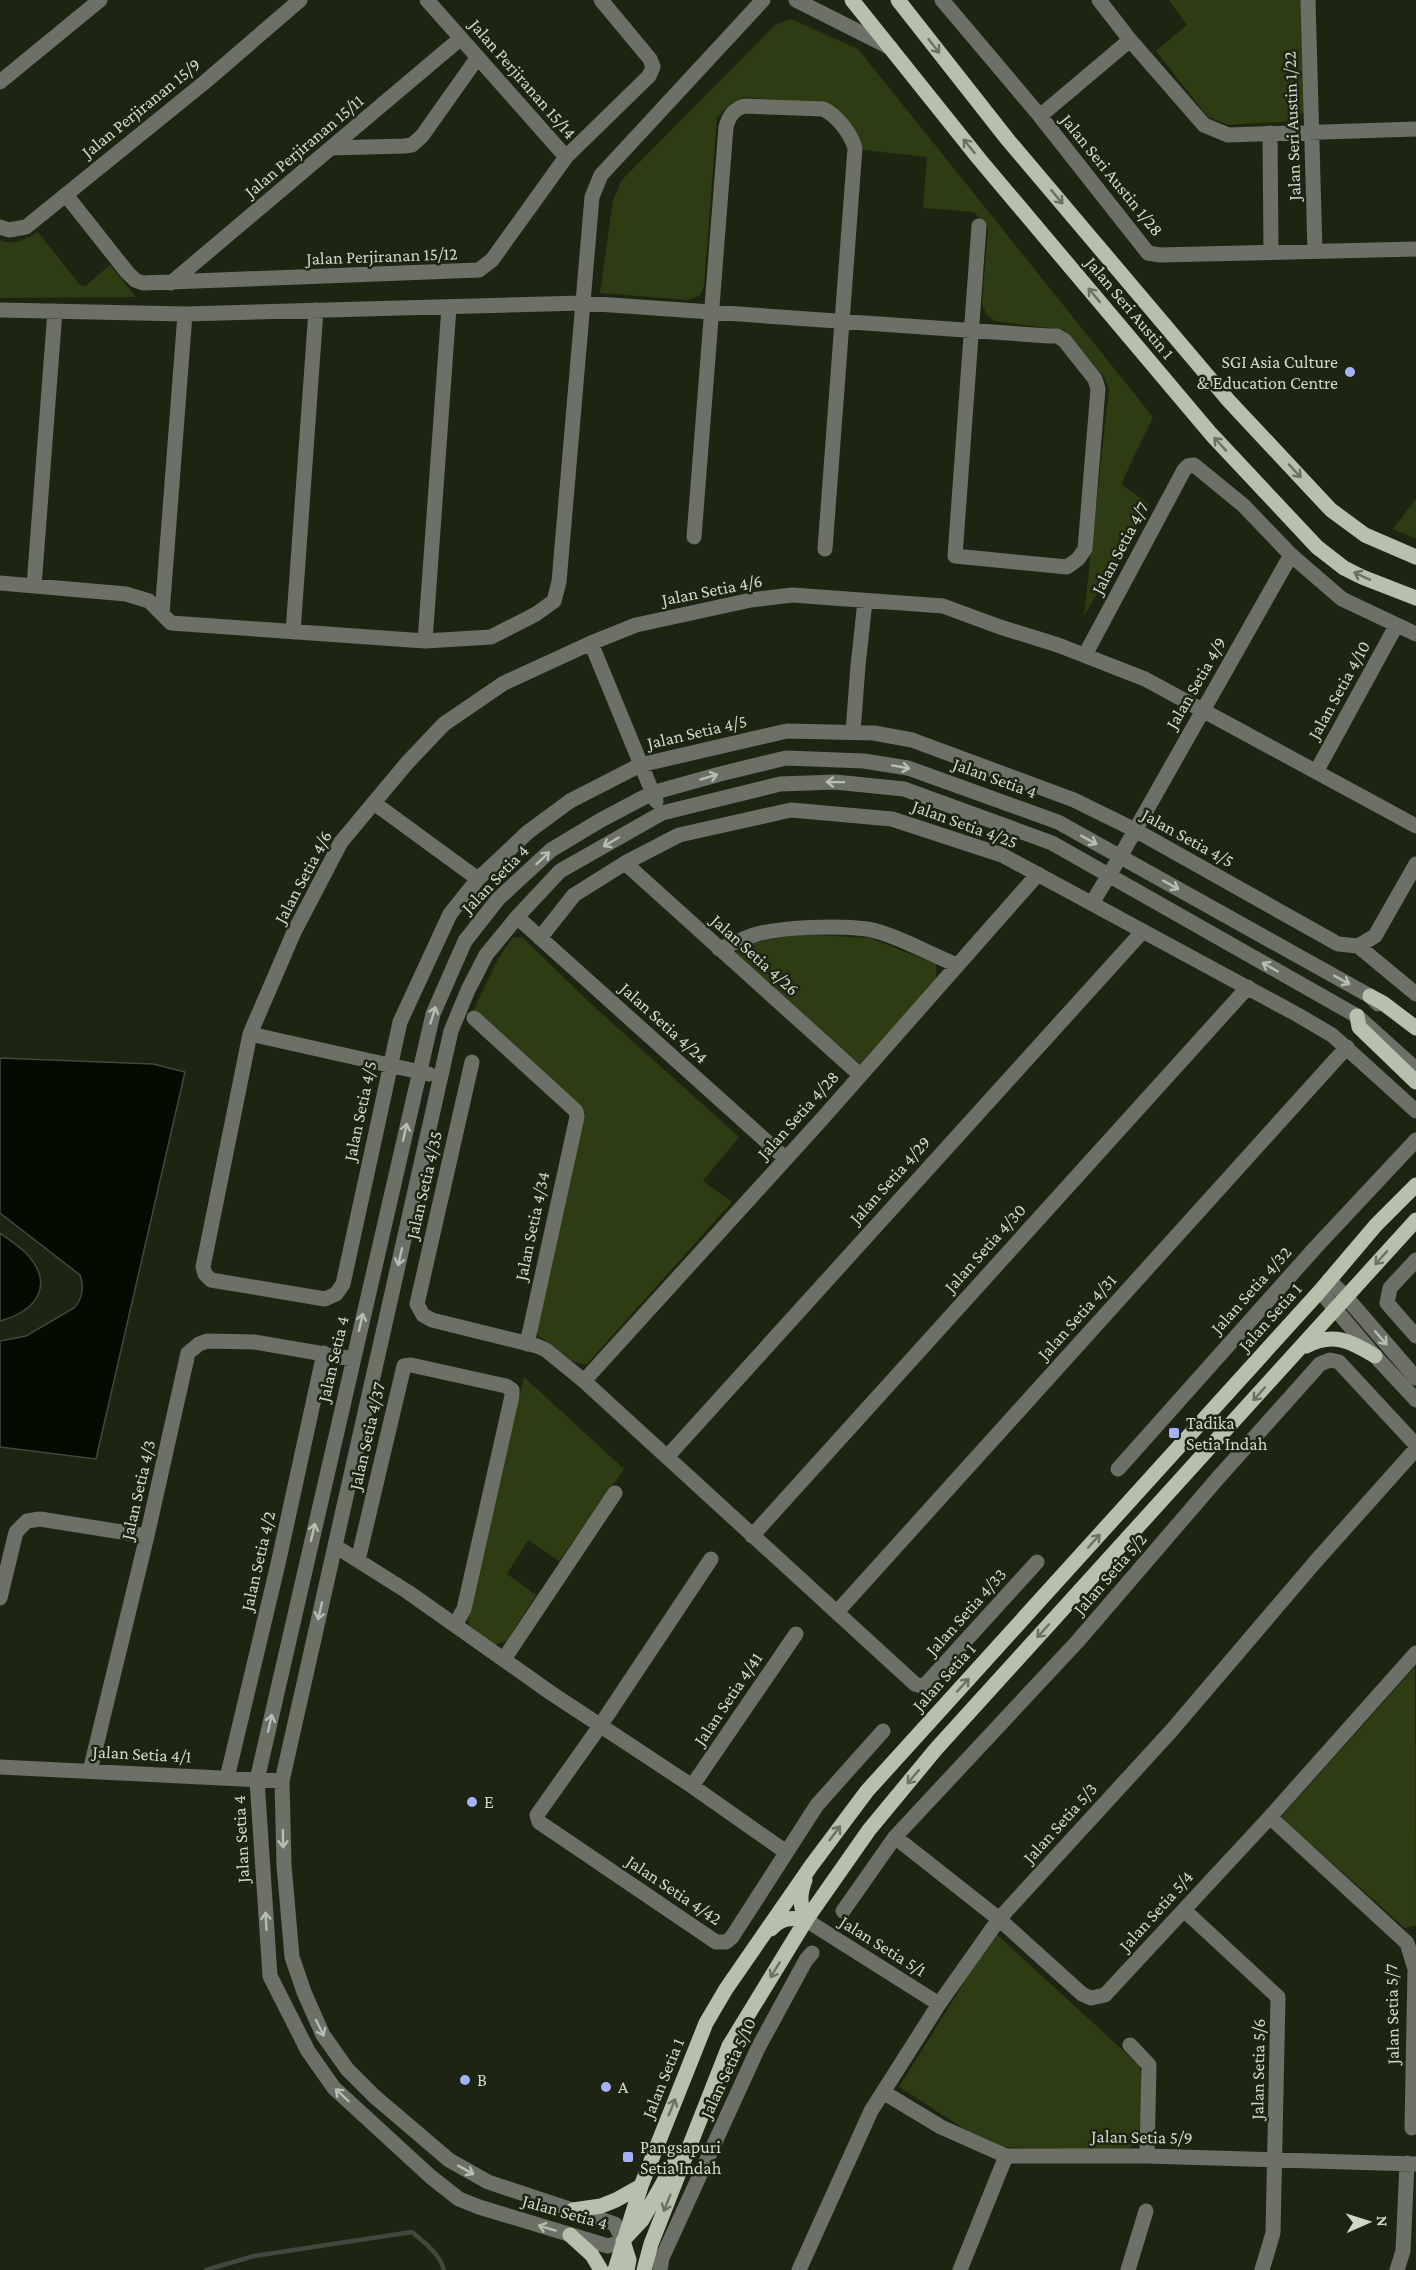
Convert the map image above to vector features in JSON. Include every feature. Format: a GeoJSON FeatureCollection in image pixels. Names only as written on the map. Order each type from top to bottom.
{"type":"FeatureCollection","features":[{"type":"Feature","properties":{"kind":"main road","name":"Jalan Seri Austin 1"},"geometry":{"type":"LineString","coordinates":[[852,0],[980,160],[1211,434],[1317,547],[1344,568],[1416,598]]}},
{"type":"Feature","properties":{"kind":"main road","name":"Jalan Seri Austin 1"},"geometry":{"type":"LineString","coordinates":[[898,0],[1008,140],[1229,401],[1331,510],[1365,535],[1416,557]]}},
{"type":"Feature","properties":{"kind":"main road"},"geometry":{"type":"LineString","coordinates":[[1370,996],[1416,1028]]}},
{"type":"Feature","properties":{"kind":"main road"},"geometry":{"type":"LineString","coordinates":[[1358,1016],[1359,1027],[1416,1082]]}},
{"type":"Feature","properties":{"kind":"main road","name":"Jalan Setia 1"},"geometry":{"type":"LineString","coordinates":[[615,2270],[641,2186],[706,2023],[726,1989],[811,1866],[867,1791],[1416,1183]]}},
{"type":"Feature","properties":{"kind":"main road"},"geometry":{"type":"LineString","coordinates":[[644,2270],[651,2244],[729,2046],[806,1920],[869,1830],[936,1749],[1416,1220]]}},
{"type":"Feature","properties":{"kind":"main road"},"geometry":{"type":"LineString","coordinates":[[1298,1351],[1329,1338],[1348,1342],[1375,1356]]}},
{"type":"Feature","properties":{"kind":"main road"},"geometry":{"type":"LineString","coordinates":[[806,1920],[800,1906],[801,1890],[811,1866]]}},
{"type":"Feature","properties":{"kind":"main road"},"geometry":{"type":"LineString","coordinates":[[753,1951],[778,1922],[792,1917],[806,1920]]}},
{"type":"Feature","properties":{"kind":"main road"},"geometry":{"type":"LineString","coordinates":[[627,2270],[629,2260],[623,2241],[642,2220],[699,2122]]}},
{"type":"Feature","properties":{"kind":"main road"},"geometry":{"type":"LineString","coordinates":[[573,2210],[601,2206],[641,2186]]}},
{"type":"Feature","properties":{"kind":"main road"},"geometry":{"type":"LineString","coordinates":[[570,2235],[592,2255],[601,2270]]}},
{"type":"Feature","properties":{"kind":"street"},"geometry":{"type":"LineString","coordinates":[[0,82],[100,0]]}},
{"type":"Feature","properties":{"kind":"street","name":"Jalan Perjiranan 15/9"},"geometry":{"type":"LineString","coordinates":[[0,227],[9,230],[26,227],[205,82],[300,0]]}},
{"type":"Feature","properties":{"kind":"street","name":"Jalan Perjiranan 15/14"},"geometry":{"type":"LineString","coordinates":[[427,0],[566,157]]}},
{"type":"Feature","properties":{"kind":"street","name":"Jalan Perjiranan 15/12"},"geometry":{"type":"LineString","coordinates":[[66,195],[135,280],[143,283],[479,270],[492,260],[566,157],[649,76],[653,67],[650,59],[601,0]]}},
{"type":"Feature","properties":{"kind":"street"},"geometry":{"type":"LineString","coordinates":[[0,583],[126,594],[149,601],[171,623],[425,641],[491,637],[536,614],[554,601],[560,582],[592,197],[601,175],[763,0]]}},
{"type":"Feature","properties":{"kind":"street"},"geometry":{"type":"LineString","coordinates":[[796,0],[891,48]]}},
{"type":"Feature","properties":{"kind":"street","name":"Jalan Seri Austin 1/28"},"geometry":{"type":"LineString","coordinates":[[942,0],[1040,116],[1149,253],[1160,255],[1416,249]]}},
{"type":"Feature","properties":{"kind":"street"},"geometry":{"type":"LineString","coordinates":[[1099,0],[1203,125],[1228,135],[1416,129]]}},
{"type":"Feature","properties":{"kind":"street","name":"Jalan Seri Austin 1/22"},"geometry":{"type":"LineString","coordinates":[[1308,0],[1315,251]]}},
{"type":"Feature","properties":{"kind":"street","name":"Jalan Perjiranan 15/11"},"geometry":{"type":"LineString","coordinates":[[171,283],[461,38]]}},
{"type":"Feature","properties":{"kind":"street"},"geometry":{"type":"LineString","coordinates":[[1040,116],[1130,40]]}},
{"type":"Feature","properties":{"kind":"street"},"geometry":{"type":"LineString","coordinates":[[332,148],[412,144],[422,136],[478,57]]}},
{"type":"Feature","properties":{"kind":"street"},"geometry":{"type":"LineString","coordinates":[[694,537],[710,311],[725,137],[729,118],[736,109],[744,106],[823,109],[831,112],[853,141],[855,148],[825,549]]}},
{"type":"Feature","properties":{"kind":"street"},"geometry":{"type":"LineString","coordinates":[[1270,133],[1271,252]]}},
{"type":"Feature","properties":{"kind":"street"},"geometry":{"type":"LineString","coordinates":[[0,310],[185,314],[583,303],[842,320],[972,330],[1058,336],[1064,340],[1095,379],[1098,389],[1085,549],[1078,559],[1067,567],[955,556],[972,330],[979,226]]}},
{"type":"Feature","properties":{"kind":"street"},"geometry":{"type":"LineString","coordinates":[[425,641],[449,307]]}},
{"type":"Feature","properties":{"kind":"street"},"geometry":{"type":"LineString","coordinates":[[293,632],[316,310]]}},
{"type":"Feature","properties":{"kind":"street"},"geometry":{"type":"LineString","coordinates":[[34,586],[55,312]]}},
{"type":"Feature","properties":{"kind":"street"},"geometry":{"type":"LineString","coordinates":[[162,614],[185,314]]}},
{"type":"Feature","properties":{"kind":"street","name":"Jalan Setia 4/7"},"geometry":{"type":"LineString","coordinates":[[1085,655],[1188,466],[1194,465],[1201,469],[1243,505],[1291,555]]}},
{"type":"Feature","properties":{"kind":"street"},"geometry":{"type":"LineString","coordinates":[[1291,555],[1342,599],[1416,634]]}},
{"type":"Feature","properties":{"kind":"street","name":"Jalan Setia 4/9"},"geometry":{"type":"LineString","coordinates":[[1092,903],[1291,555]]}},
{"type":"Feature","properties":{"kind":"street","name":"Jalan Setia 4/6"},"geometry":{"type":"LineString","coordinates":[[336,1294],[325,1299],[270,1291],[211,1280],[205,1274],[203,1267],[250,1034],[294,932],[340,842],[407,763],[444,724],[504,683],[591,643],[636,626],[751,600],[792,595],[943,606],[1085,655],[1145,679],[1416,826]]}},
{"type":"Feature","properties":{"kind":"street"},"geometry":{"type":"LineString","coordinates":[[854,732],[865,601]]}},
{"type":"Feature","properties":{"kind":"street","name":"Jalan Setia 4/10"},"geometry":{"type":"LineString","coordinates":[[1316,772],[1396,626]]}},
{"type":"Feature","properties":{"kind":"street"},"geometry":{"type":"LineString","coordinates":[[591,643],[640,765],[662,813]]}},
{"type":"Feature","properties":{"kind":"street","name":"Jalan Setia 4/5"},"geometry":{"type":"LineString","coordinates":[[336,1294],[343,1284],[400,1022],[450,914],[478,879],[528,832],[570,801],[640,765],[787,731],[874,733],[912,740],[1074,800],[1135,830],[1338,944],[1358,946]]}},
{"type":"Feature","properties":{"kind":"street","name":"Jalan Setia 4"},"geometry":{"type":"LineString","coordinates":[[1416,1037],[1370,996],[1058,822],[908,768],[864,761],[786,758],[652,793],[551,850],[498,899],[465,941],[433,1014],[257,1780],[270,1976],[308,2051],[334,2088],[431,2177],[459,2199],[608,2246],[623,2241],[615,2224],[488,2182],[449,2160],[374,2096],[347,2069],[323,2035],[292,1957],[284,1865],[282,1781],[451,1031],[486,955],[517,917],[560,871],[662,813],[780,784],[836,782],[904,789],[1052,843],[1358,1016],[1416,1069]]}},
{"type":"Feature","properties":{"kind":"street"},"geometry":{"type":"LineString","coordinates":[[374,803],[478,879]]}},
{"type":"Feature","properties":{"kind":"street","name":"Jalan Setia 4/25"},"geometry":{"type":"LineString","coordinates":[[540,938],[574,895],[626,863],[679,835],[791,810],[892,819],[1002,855],[1248,987],[1332,1035],[1416,1111]]}},
{"type":"Feature","properties":{"kind":"street","name":"Jalan Setia 4/26"},"geometry":{"type":"LineString","coordinates":[[626,863],[719,950],[860,1075]]}},
{"type":"Feature","properties":{"kind":"street"},"geometry":{"type":"LineString","coordinates":[[1416,864],[1375,936],[1358,946],[1416,994]]}},
{"type":"Feature","properties":{"kind":"street","name":"Jalan Setia 4/28"},"geometry":{"type":"LineString","coordinates":[[584,1381],[1038,874]]}},
{"type":"Feature","properties":{"kind":"street","name":"Jalan Setia 4/24"},"geometry":{"type":"LineString","coordinates":[[517,917],[785,1158]]}},
{"type":"Feature","properties":{"kind":"street"},"geometry":{"type":"LineString","coordinates":[[719,950],[750,936],[775,930],[868,929],[957,965]]}},
{"type":"Feature","properties":{"kind":"street","name":"Jalan Setia 4/29"},"geometry":{"type":"LineString","coordinates":[[667,1457],[1143,931]]}},
{"type":"Feature","properties":{"kind":"street","name":"Jalan Setia 4/30"},"geometry":{"type":"LineString","coordinates":[[752,1536],[1248,987]]}},
{"type":"Feature","properties":{"kind":"street","name":"Jalan Setia 4/34"},"geometry":{"type":"LineString","coordinates":[[474,1018],[573,1107],[577,1117],[527,1344]]}},
{"type":"Feature","properties":{"kind":"street"},"geometry":{"type":"LineString","coordinates":[[250,1034],[440,1077]]}},
{"type":"Feature","properties":{"kind":"street","name":"Jalan Setia 4/31"},"geometry":{"type":"LineString","coordinates":[[837,1612],[1347,1047]]}},
{"type":"Feature","properties":{"kind":"street","name":"Jalan Setia 4/35"},"geometry":{"type":"LineString","coordinates":[[472,1062],[417,1304],[423,1315],[432,1320],[527,1344]]}},
{"type":"Feature","properties":{"kind":"street","name":"Jalan Setia 4/32"},"geometry":{"type":"LineString","coordinates":[[1119,1469],[1315,1248],[1416,1140]]}},
{"type":"Feature","properties":{"kind":"street"},"geometry":{"type":"LineString","coordinates":[[1416,1260],[1390,1287],[1387,1303],[1416,1336]]}},
{"type":"Feature","properties":{"kind":"street"},"geometry":{"type":"LineString","coordinates":[[1324,1285],[1416,1378]]}},
{"type":"Feature","properties":{"kind":"street"},"geometry":{"type":"LineString","coordinates":[[1341,1303],[1375,1356],[1416,1400]]}},
{"type":"Feature","properties":{"kind":"street","name":"Jalan Setia 4/3"},"geometry":{"type":"LineString","coordinates":[[90,1771],[147,1536],[188,1353],[207,1341],[254,1342],[353,1359]]}},
{"type":"Feature","properties":{"kind":"street"},"geometry":{"type":"LineString","coordinates":[[527,1344],[546,1350],[584,1381],[837,1612]]}},
{"type":"Feature","properties":{"kind":"street","name":"Jalan Setia 4/2"},"geometry":{"type":"LineString","coordinates":[[228,1778],[324,1353]]}},
{"type":"Feature","properties":{"kind":"street","name":"Jalan Setia 5/2"},"geometry":{"type":"LineString","coordinates":[[843,1911],[895,1837],[1077,1642],[1320,1364],[1330,1360],[1339,1362],[1416,1447]]}},
{"type":"Feature","properties":{"kind":"street","name":"Jalan Setia 4/37"},"geometry":{"type":"LineString","coordinates":[[358,1560],[404,1366],[411,1365],[506,1386],[512,1390],[512,1396],[464,1609],[455,1624]]}},
{"type":"Feature","properties":{"kind":"street","name":"Jalan Setia 5/3"},"geometry":{"type":"LineString","coordinates":[[799,2270],[871,2111],[939,2004],[999,1919],[1172,1730],[1416,1447]]}},
{"type":"Feature","properties":{"kind":"street"},"geometry":{"type":"LineString","coordinates":[[504,1659],[615,1493]]}},
{"type":"Feature","properties":{"kind":"street"},"geometry":{"type":"LineString","coordinates":[[0,1598],[16,1532],[27,1521],[40,1518],[147,1536]]}},
{"type":"Feature","properties":{"kind":"street"},"geometry":{"type":"LineString","coordinates":[[335,1546],[455,1624],[786,1852]]}},
{"type":"Feature","properties":{"kind":"street"},"geometry":{"type":"LineString","coordinates":[[600,1726],[711,1559]]}},
{"type":"Feature","properties":{"kind":"street","name":"Jalan Setia 4/33"},"geometry":{"type":"LineString","coordinates":[[837,1612],[915,1684],[922,1686],[1037,1562]]}},
{"type":"Feature","properties":{"kind":"street","name":"Jalan Setia 4/41"},"geometry":{"type":"LineString","coordinates":[[692,1786],[796,1634]]}},
{"type":"Feature","properties":{"kind":"street","name":"Jalan Setia 5/4"},"geometry":{"type":"LineString","coordinates":[[895,1837],[999,1919],[1082,1994],[1091,1998],[1105,1995],[1270,1817],[1416,1653]]}},
{"type":"Feature","properties":{"kind":"street","name":"Jalan Setia 4/42"},"geometry":{"type":"LineString","coordinates":[[600,1726],[537,1815],[539,1822],[720,1943],[732,1937],[817,1805],[883,1731]]}},
{"type":"Feature","properties":{"kind":"street","name":"Jalan Setia 4/1"},"geometry":{"type":"LineString","coordinates":[[0,1767],[282,1781]]}},
{"type":"Feature","properties":{"kind":"street","name":"Jalan Setia 5/7"},"geometry":{"type":"LineString","coordinates":[[1270,1817],[1407,1943],[1414,1969],[1412,2128]]}},
{"type":"Feature","properties":{"kind":"street","name":"Jalan Setia 5/6"},"geometry":{"type":"LineString","coordinates":[[1184,1910],[1278,1997],[1273,2233],[1262,2270]]}},
{"type":"Feature","properties":{"kind":"street","name":"Jalan Setia 5/1"},"geometry":{"type":"LineString","coordinates":[[806,1920],[939,2004]]}},
{"type":"Feature","properties":{"kind":"street","name":"Jalan Setia 5/10"},"geometry":{"type":"LineString","coordinates":[[660,2270],[662,2258],[758,2048],[812,1953]]}},
{"type":"Feature","properties":{"kind":"street"},"geometry":{"type":"LineString","coordinates":[[1130,2045],[1149,2065],[1147,2156]]}},
{"type":"Feature","properties":{"kind":"street","name":"Jalan Setia 5/9"},"geometry":{"type":"LineString","coordinates":[[883,2092],[941,2127],[1006,2156],[1147,2156],[1411,2163]]}},
{"type":"Feature","properties":{"kind":"street"},"geometry":{"type":"LineString","coordinates":[[960,2270],[1006,2156]]}},
{"type":"Feature","properties":{"kind":"street"},"geometry":{"type":"LineString","coordinates":[[1398,2270],[1403,2252],[1411,2163]]}},
{"type":"Feature","properties":{"kind":"street"},"geometry":{"type":"LineString","coordinates":[[1128,2270],[1146,2211]]}},
{"type":"Feature","properties":{"kind":"green space"},"geometry":{"type":"Polygon","coordinates":[[[1169,0],[1301,0],[1305,111],[1294,121],[1228,125],[1207,116],[1156,51],[1187,25],[1169,0]]]}},
{"type":"Feature","properties":{"kind":"green space"},"geometry":{"type":"Polygon","coordinates":[[[791,19],[858,49],[1153,417],[1121,484],[1149,504],[1084,616],[1109,388],[1103,375],[1064,330],[994,321],[986,314],[982,303],[988,227],[974,212],[923,208],[927,157],[863,150],[854,131],[827,104],[743,97],[717,117],[704,286],[700,295],[689,300],[600,293],[613,200],[622,180],[775,25],[791,19]]]}},
{"type":"Feature","properties":{"kind":"green space"},"geometry":{"type":"Polygon","coordinates":[[[38,232],[80,285],[85,286],[110,265],[136,297],[0,298],[0,240],[16,242],[38,232]]]}},
{"type":"Feature","properties":{"kind":"green space"},"geometry":{"type":"Polygon","coordinates":[[[1416,499],[1416,539],[1393,529],[1416,499]]]}},
{"type":"Feature","properties":{"kind":"green space"},"geometry":{"type":"Polygon","coordinates":[[[800,934],[870,938],[936,964],[936,979],[860,1064],[733,954],[747,944],[800,934]]]}},
{"type":"Feature","properties":{"kind":"green space"},"geometry":{"type":"Polygon","coordinates":[[[513,937],[523,938],[590,1003],[739,1137],[703,1181],[732,1202],[586,1365],[572,1361],[538,1335],[536,1326],[583,1115],[579,1104],[474,1009],[498,959],[513,937]]]}},
{"type":"Feature","properties":{"kind":"green space"},"geometry":{"type":"Polygon","coordinates":[[[524,1377],[624,1469],[559,1561],[528,1540],[507,1574],[536,1595],[507,1641],[494,1645],[470,1627],[468,1621],[524,1377]]]}},
{"type":"Feature","properties":{"kind":"green space"},"geometry":{"type":"Polygon","coordinates":[[[1415,1667],[1416,1925],[1405,1928],[1281,1817],[1415,1667]]]}},
{"type":"Feature","properties":{"kind":"green space"},"geometry":{"type":"Polygon","coordinates":[[[995,1933],[1140,2066],[1143,2099],[1139,2141],[1124,2151],[1002,2147],[969,2132],[899,2087],[995,1933]]]}},
{"type":"Feature","properties":{"kind":"shaded area"},"geometry":{"type":"Polygon","coordinates":[[[0,1058],[153,1064],[185,1072],[96,1459],[0,1447],[0,1341],[26,1336],[74,1308],[81,1297],[82,1284],[80,1275],[0,1213],[0,1058]]]}},
{"type":"Feature","properties":{"kind":"shaded area"},"geometry":{"type":"Polygon","coordinates":[[[0,1233],[26,1253],[40,1276],[40,1286],[38,1295],[32,1304],[13,1317],[0,1321],[0,1233]]]}},
{"type":"Feature","properties":{"kind":"waterway"},"geometry":{"type":"LineString","coordinates":[[206,2270],[254,2256],[412,2232],[435,2253],[444,2270]]}},
{"type":"Feature","properties":{"kind":"place","name":"SGI Asia Culture & Education Centre"},"geometry":{"type":"Point","coordinates":[1350,372]}},
{"type":"Feature","properties":{"kind":"place","name":"Tadika Setia Indah"},"geometry":{"type":"Point","coordinates":[1174,1433]}},
{"type":"Feature","properties":{"kind":"place","name":"E"},"geometry":{"type":"Point","coordinates":[472,1802]}},
{"type":"Feature","properties":{"kind":"place","name":"B"},"geometry":{"type":"Point","coordinates":[465,2080]}},
{"type":"Feature","properties":{"kind":"place","name":"A"},"geometry":{"type":"Point","coordinates":[606,2087]}},
{"type":"Feature","properties":{"kind":"place","name":"Pangsapuri Setia Indah"},"geometry":{"type":"Point","coordinates":[628,2157]}}]}
